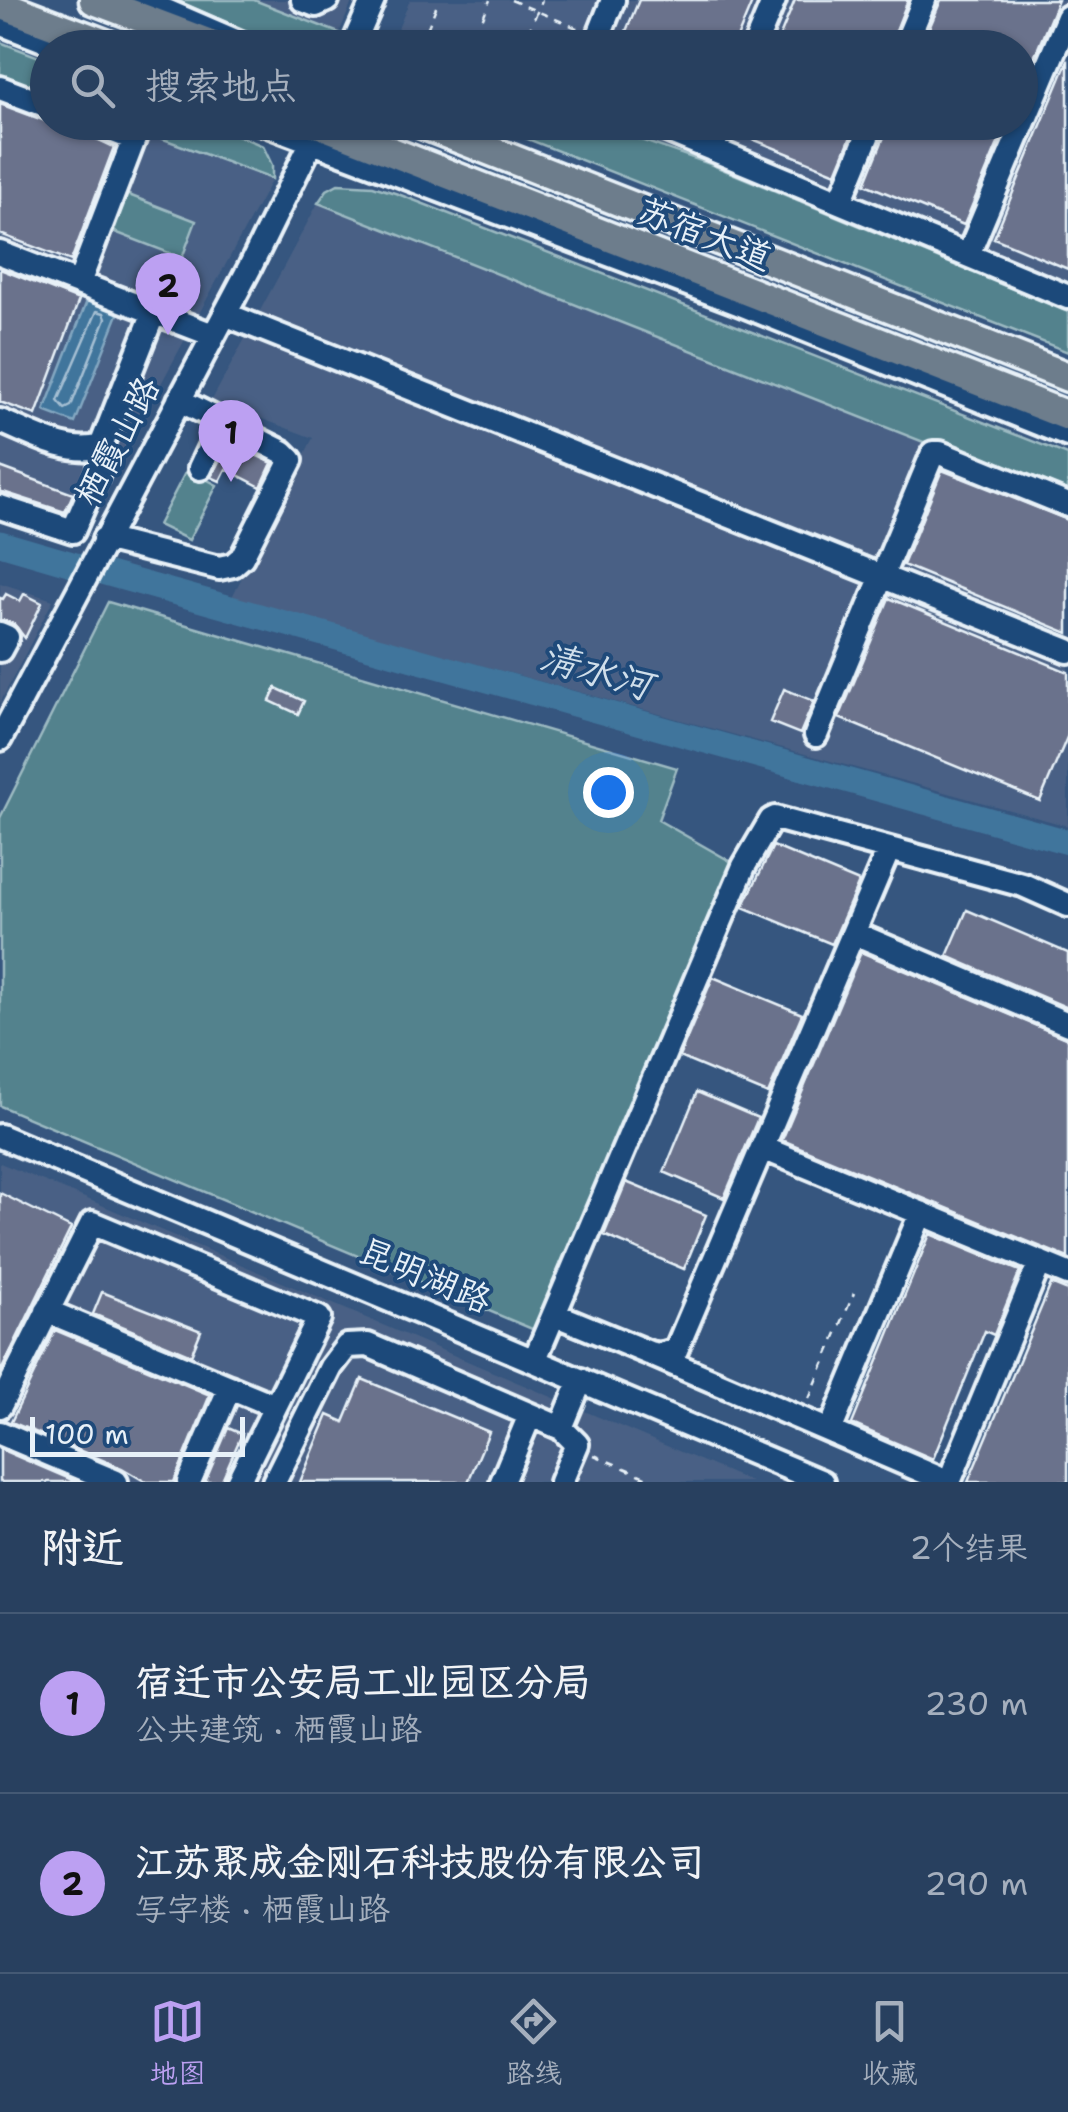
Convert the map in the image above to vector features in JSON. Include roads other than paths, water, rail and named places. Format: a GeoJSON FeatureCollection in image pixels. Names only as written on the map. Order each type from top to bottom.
{"type":"FeatureCollection","features":[{"type":"Feature","properties":{"kind":"main road"},"geometry":{"type":"LineString","coordinates":[[94,0],[173,30]]}},
{"type":"Feature","properties":{"kind":"main road"},"geometry":{"type":"LineString","coordinates":[[0,4],[69,30]]}},
{"type":"Feature","properties":{"kind":"main road","name":"苏宿大道"},"geometry":{"type":"LineString","coordinates":[[348,140],[1068,416]]}},
{"type":"Feature","properties":{"kind":"main road","name":"苏宿大道"},"geometry":{"type":"LineString","coordinates":[[464,140],[1068,377]]}},
{"type":"Feature","properties":{"kind":"street"},"geometry":{"type":"LineString","coordinates":[[142,0],[211,30]]}},
{"type":"Feature","properties":{"kind":"street"},"geometry":{"type":"LineString","coordinates":[[303,0],[316,5],[327,0]]}},
{"type":"Feature","properties":{"kind":"street"},"geometry":{"type":"LineString","coordinates":[[360,30],[372,0]]}},
{"type":"Feature","properties":{"kind":"street"},"geometry":{"type":"LineString","coordinates":[[592,30],[613,0]]}},
{"type":"Feature","properties":{"kind":"street"},"geometry":{"type":"LineString","coordinates":[[762,30],[774,0]]}},
{"type":"Feature","properties":{"kind":"street"},"geometry":{"type":"LineString","coordinates":[[912,30],[924,0]]}},
{"type":"Feature","properties":{"kind":"street"},"geometry":{"type":"LineString","coordinates":[[1038,88],[1068,17]]}},
{"type":"Feature","properties":{"kind":"street"},"geometry":{"type":"LineString","coordinates":[[0,23],[30,35]]}},
{"type":"Feature","properties":{"kind":"street"},"geometry":{"type":"LineString","coordinates":[[0,88],[30,99]]}},
{"type":"Feature","properties":{"kind":"street"},"geometry":{"type":"LineString","coordinates":[[79,283],[134,140]]}},
{"type":"Feature","properties":{"kind":"street","name":"栖霞山路"},"geometry":{"type":"LineString","coordinates":[[0,740],[219,325],[311,140]]}},
{"type":"Feature","properties":{"kind":"street"},"geometry":{"type":"LineString","coordinates":[[346,140],[738,303],[1068,434]]}},
{"type":"Feature","properties":{"kind":"street"},"geometry":{"type":"LineString","coordinates":[[492,140],[1068,366]]}},
{"type":"Feature","properties":{"kind":"street"},"geometry":{"type":"LineString","coordinates":[[689,140],[1068,297]]}},
{"type":"Feature","properties":{"kind":"street"},"geometry":{"type":"LineString","coordinates":[[712,150],[716,140]]}},
{"type":"Feature","properties":{"kind":"street"},"geometry":{"type":"LineString","coordinates":[[840,202],[866,140]]}},
{"type":"Feature","properties":{"kind":"street"},"geometry":{"type":"LineString","coordinates":[[968,255],[1016,140]]}},
{"type":"Feature","properties":{"kind":"street"},"geometry":{"type":"LineString","coordinates":[[0,253],[154,312],[219,325],[1068,651]]}},
{"type":"Feature","properties":{"kind":"street"},"geometry":{"type":"LineString","coordinates":[[0,507],[73,531],[106,457],[101,446],[154,312]]}},
{"type":"Feature","properties":{"kind":"street"},"geometry":{"type":"LineString","coordinates":[[104,539],[219,568],[238,562],[291,460],[283,452],[179,400]]}},
{"type":"Feature","properties":{"kind":"street"},"geometry":{"type":"LineString","coordinates":[[0,421],[70,448],[85,451],[101,446]]}},
{"type":"Feature","properties":{"kind":"street"},"geometry":{"type":"LineString","coordinates":[[200,468],[222,422]]}},
{"type":"Feature","properties":{"kind":"street"},"geometry":{"type":"LineString","coordinates":[[816,735],[933,454],[940,453],[1068,504]]}},
{"type":"Feature","properties":{"kind":"street"},"geometry":{"type":"LineString","coordinates":[[0,634],[7,637],[0,650]]}},
{"type":"Feature","properties":{"kind":"street"},"geometry":{"type":"LineString","coordinates":[[534,1360],[744,866],[766,824],[775,818],[1022,885],[1068,905]]}},
{"type":"Feature","properties":{"kind":"street"},"geometry":{"type":"LineString","coordinates":[[648,1353],[669,1354],[682,1340],[889,849]]}},
{"type":"Feature","properties":{"kind":"street"},"geometry":{"type":"LineString","coordinates":[[854,933],[1068,1024]]}},
{"type":"Feature","properties":{"kind":"street","name":"昆明湖路"},"geometry":{"type":"LineString","coordinates":[[0,1136],[813,1480]]}},
{"type":"Feature","properties":{"kind":"street"},"geometry":{"type":"LineString","coordinates":[[763,1148],[1068,1274]]}},
{"type":"Feature","properties":{"kind":"street"},"geometry":{"type":"LineString","coordinates":[[830,1431],[922,1214]]}},
{"type":"Feature","properties":{"kind":"street"},"geometry":{"type":"LineString","coordinates":[[0,1406],[92,1222],[319,1318],[238,1482]]}},
{"type":"Feature","properties":{"kind":"street"},"geometry":{"type":"LineString","coordinates":[[554,1314],[949,1482],[1040,1262]]}},
{"type":"Feature","properties":{"kind":"street"},"geometry":{"type":"LineString","coordinates":[[302,1311],[322,1270]]}},
{"type":"Feature","properties":{"kind":"street"},"geometry":{"type":"LineString","coordinates":[[48,1312],[275,1406]]}},
{"type":"Feature","properties":{"kind":"street"},"geometry":{"type":"LineString","coordinates":[[274,1482],[337,1356],[347,1346],[358,1343],[530,1415],[569,1436]]}},
{"type":"Feature","properties":{"kind":"street"},"geometry":{"type":"LineString","coordinates":[[561,1482],[582,1380]]}},
{"type":"Feature","properties":{"kind":"street"},"geometry":{"type":"LineString","coordinates":[[190,1482],[230,1387]]}},
{"type":"Feature","properties":{"kind":"street"},"geometry":{"type":"LineString","coordinates":[[502,1482],[530,1415]]}},
{"type":"Feature","properties":{"kind":"street"},"geometry":{"type":"LineString","coordinates":[[0,1433],[116,1482]]}},
{"type":"Feature","properties":{"kind":"water"},"geometry":{"type":"Polygon","coordinates":[[[89,296],[120,309],[75,423],[44,411],[89,296]]]}},
{"type":"Feature","properties":{"kind":"waterway","name":"清水河"},"geometry":{"type":"LineString","coordinates":[[0,543],[79,566]]}},
{"type":"Feature","properties":{"kind":"waterway","name":"清水河"},"geometry":{"type":"LineString","coordinates":[[105,573],[1068,842]]}},
{"type":"Feature","properties":{"kind":"place","name":"江苏聚成金刚石科技股份有限公司"},"geometry":{"type":"Point","coordinates":[168,335]}},
{"type":"Feature","properties":{"kind":"place","name":"宿迁市公安局工业园区分局"},"geometry":{"type":"Point","coordinates":[231,482]}}]}
